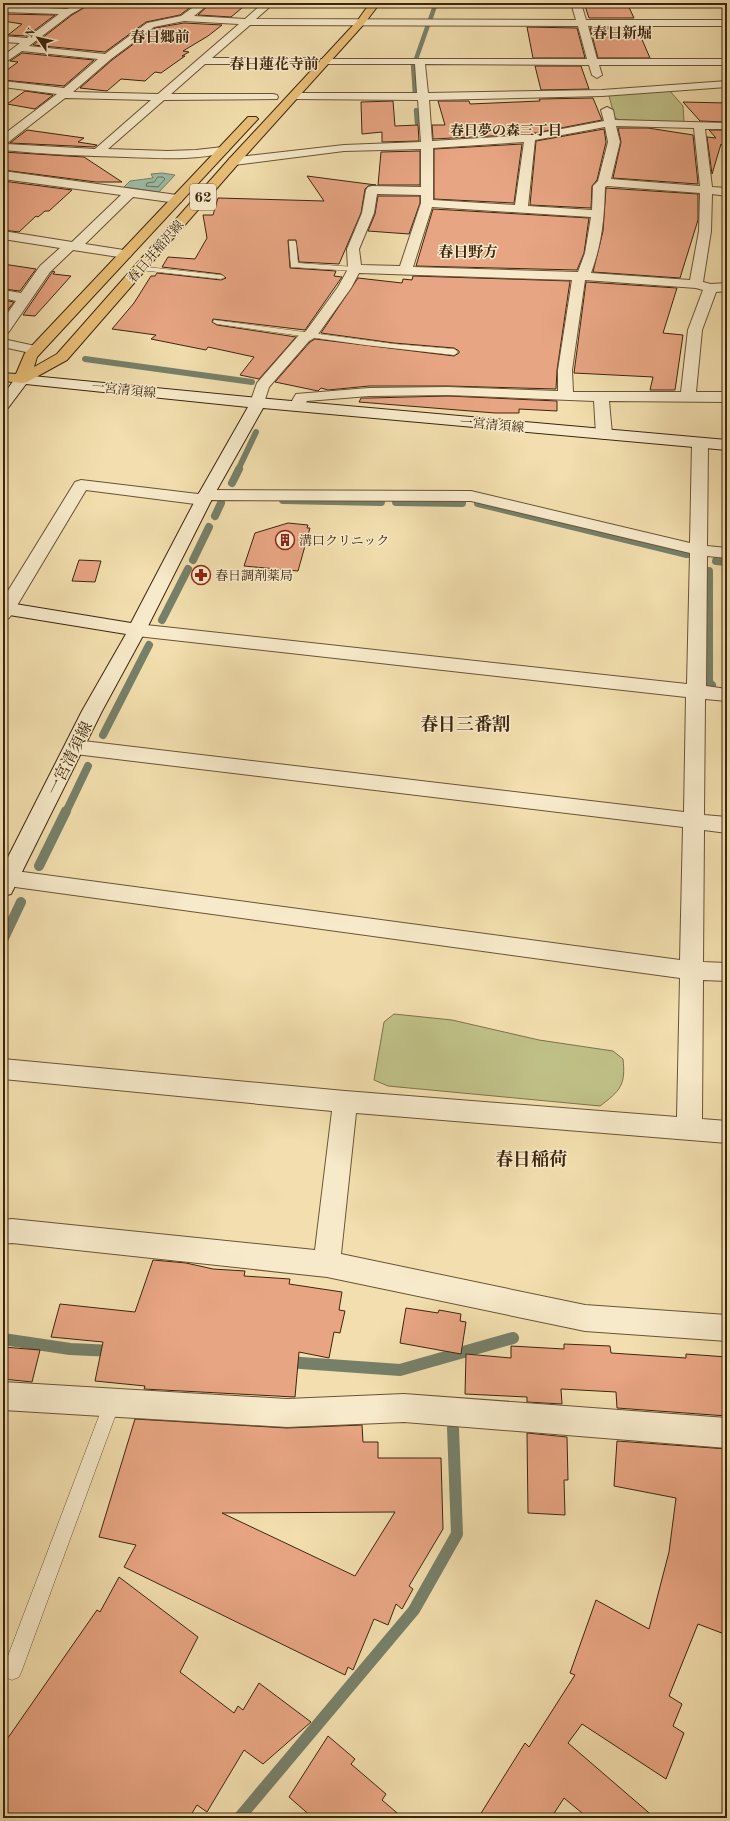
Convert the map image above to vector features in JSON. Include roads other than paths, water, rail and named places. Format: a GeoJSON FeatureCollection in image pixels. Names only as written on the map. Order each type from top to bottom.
{"type":"FeatureCollection","features":[{"type":"Feature","properties":{"kind":"main road","name":"春日井稲沢線"},"geometry":{"type":"LineString","coordinates":[[22,379],[62,357],[234,161],[361,22],[375,3]]}},
{"type":"Feature","properties":{"kind":"main road"},"geometry":{"type":"LineString","coordinates":[[331,35],[352,9]]}},
{"type":"Feature","properties":{"kind":"main road"},"geometry":{"type":"LineString","coordinates":[[297,71],[316,51]]}},
{"type":"Feature","properties":{"kind":"main road","name":"春日井稲沢線"},"geometry":{"type":"LineString","coordinates":[[22,379],[30,356],[35,350],[283,87]]}},
{"type":"Feature","properties":{"kind":"main road"},"geometry":{"type":"LineString","coordinates":[[3,378],[22,379]]}},
{"type":"Feature","properties":{"kind":"street"},"geometry":{"type":"LineString","coordinates":[[14,9],[25,3]]}},
{"type":"Feature","properties":{"kind":"street"},"geometry":{"type":"LineString","coordinates":[[3,61],[68,12],[86,3]]}},
{"type":"Feature","properties":{"kind":"street"},"geometry":{"type":"LineString","coordinates":[[184,18],[205,3]]}},
{"type":"Feature","properties":{"kind":"street"},"geometry":{"type":"LineString","coordinates":[[98,152],[270,3]]}},
{"type":"Feature","properties":{"kind":"street"},"geometry":{"type":"LineString","coordinates":[[566,396],[565,370],[581,276],[594,241],[598,214],[599,186],[604,182],[614,142],[611,123],[576,3]]}},
{"type":"Feature","properties":{"kind":"street"},"geometry":{"type":"LineString","coordinates":[[3,9],[68,12]]}},
{"type":"Feature","properties":{"kind":"street"},"geometry":{"type":"LineString","coordinates":[[3,141],[107,57],[152,24],[184,18],[249,22],[727,23]]}},
{"type":"Feature","properties":{"kind":"street"},"geometry":{"type":"LineString","coordinates":[[3,39],[30,41]]}},
{"type":"Feature","properties":{"kind":"street"},"geometry":{"type":"LineString","coordinates":[[20,48],[107,57]]}},
{"type":"Feature","properties":{"kind":"street"},"geometry":{"type":"LineString","coordinates":[[203,61],[306,61]]}},
{"type":"Feature","properties":{"kind":"street"},"geometry":{"type":"LineString","coordinates":[[325,62],[727,62]]}},
{"type":"Feature","properties":{"kind":"street"},"geometry":{"type":"LineString","coordinates":[[405,271],[427,197],[427,144],[420,62]]}},
{"type":"Feature","properties":{"kind":"street"},"geometry":{"type":"LineString","coordinates":[[3,84],[64,93],[105,97],[274,97]]}},
{"type":"Feature","properties":{"kind":"street"},"geometry":{"type":"LineString","coordinates":[[294,96],[423,98],[602,93],[727,84]]}},
{"type":"Feature","properties":{"kind":"street"},"geometry":{"type":"LineString","coordinates":[[234,161],[344,148],[530,138],[611,123],[727,126]]}},
{"type":"Feature","properties":{"kind":"street"},"geometry":{"type":"LineString","coordinates":[[696,284],[705,231],[706,190],[699,125]]}},
{"type":"Feature","properties":{"kind":"street"},"geometry":{"type":"LineString","coordinates":[[521,209],[530,138]]}},
{"type":"Feature","properties":{"kind":"street"},"geometry":{"type":"LineString","coordinates":[[3,147],[168,155],[196,154],[223,150]]}},
{"type":"Feature","properties":{"kind":"street"},"geometry":{"type":"LineString","coordinates":[[3,175],[177,199]]}},
{"type":"Feature","properties":{"kind":"street"},"geometry":{"type":"LineString","coordinates":[[604,182],[727,192]]}},
{"type":"Feature","properties":{"kind":"street"},"geometry":{"type":"LineString","coordinates":[[258,403],[262,386],[304,338],[311,334],[355,270],[354,249],[368,212],[372,190],[521,209],[598,214]]}},
{"type":"Feature","properties":{"kind":"street"},"geometry":{"type":"LineString","coordinates":[[3,330],[45,269],[73,246],[130,193]]}},
{"type":"Feature","properties":{"kind":"street"},"geometry":{"type":"LineString","coordinates":[[3,235],[126,254]]}},
{"type":"Feature","properties":{"kind":"street"},"geometry":{"type":"LineString","coordinates":[[355,270],[581,276],[696,284],[711,288],[727,287]]}},
{"type":"Feature","properties":{"kind":"street"},"geometry":{"type":"LineString","coordinates":[[688,397],[695,330],[711,288]]}},
{"type":"Feature","properties":{"kind":"street"},"geometry":{"type":"LineString","coordinates":[[3,294],[25,298]]}},
{"type":"Feature","properties":{"kind":"street"},"geometry":{"type":"LineString","coordinates":[[3,343],[35,350]]}},
{"type":"Feature","properties":{"kind":"street"},"geometry":{"type":"LineString","coordinates":[[3,405],[22,379]]}},
{"type":"Feature","properties":{"kind":"street","name":"一宮清須線"},"geometry":{"type":"LineString","coordinates":[[22,379],[258,403],[727,446]]}},
{"type":"Feature","properties":{"kind":"street"},"geometry":{"type":"LineString","coordinates":[[297,406],[301,397],[369,392],[448,391],[566,396],[727,397]]}},
{"type":"Feature","properties":{"kind":"street"},"geometry":{"type":"LineString","coordinates":[[601,396],[604,434]]}},
{"type":"Feature","properties":{"kind":"street","name":"一宮清須線"},"geometry":{"type":"LineString","coordinates":[[6,883],[92,711],[137,630],[205,498],[258,403]]}},
{"type":"Feature","properties":{"kind":"street"},"geometry":{"type":"LineString","coordinates":[[689,1128],[700,443]]}},
{"type":"Feature","properties":{"kind":"street"},"geometry":{"type":"LineString","coordinates":[[727,553],[698,550],[471,496],[205,498],[81,485],[4,610],[137,630],[727,695]]}},
{"type":"Feature","properties":{"kind":"street"},"geometry":{"type":"LineString","coordinates":[[75,747],[727,825]]}},
{"type":"Feature","properties":{"kind":"street"},"geometry":{"type":"LineString","coordinates":[[6,883],[692,971],[727,972]]}},
{"type":"Feature","properties":{"kind":"street"},"geometry":{"type":"LineString","coordinates":[[3,1069],[345,1102],[727,1132]]}},
{"type":"Feature","properties":{"kind":"street"},"geometry":{"type":"LineString","coordinates":[[327,1264],[345,1102]]}},
{"type":"Feature","properties":{"kind":"street"},"geometry":{"type":"LineString","coordinates":[[3,1232],[12,1231],[327,1264],[585,1318],[727,1328]]}},
{"type":"Feature","properties":{"kind":"street"},"geometry":{"type":"LineString","coordinates":[[3,1396],[287,1414],[404,1408],[727,1433]]}},
{"type":"Feature","properties":{"kind":"lane"},"geometry":{"type":"LineString","coordinates":[[292,243],[294,265],[355,270]]}},
{"type":"Feature","properties":{"kind":"lane"},"geometry":{"type":"LineString","coordinates":[[140,268],[221,277]]}},
{"type":"Feature","properties":{"kind":"lane"},"geometry":{"type":"LineString","coordinates":[[217,322],[360,341],[388,347],[454,352]]}},
{"type":"Feature","properties":{"kind":"lane"},"geometry":{"type":"LineString","coordinates":[[12,1670],[112,1403]]}},
{"type":"Feature","properties":{"kind":"water"},"geometry":{"type":"Polygon","coordinates":[[[162,173],[175,175],[159,192],[124,187],[130,181],[153,178],[151,174],[162,173]]]}},
{"type":"Feature","properties":{"kind":"waterway"},"geometry":{"type":"LineString","coordinates":[[430,20],[436,3]]}},
{"type":"Feature","properties":{"kind":"waterway"},"geometry":{"type":"LineString","coordinates":[[416,59],[428,25]]}},
{"type":"Feature","properties":{"kind":"waterway"},"geometry":{"type":"LineString","coordinates":[[413,64],[415,94]]}},
{"type":"Feature","properties":{"kind":"waterway"},"geometry":{"type":"LineString","coordinates":[[416,110],[417,123]]}},
{"type":"Feature","properties":{"kind":"waterway"},"geometry":{"type":"LineString","coordinates":[[85,359],[252,382]]}},
{"type":"Feature","properties":{"kind":"waterway"},"geometry":{"type":"LineString","coordinates":[[238,470],[256,432]]}},
{"type":"Feature","properties":{"kind":"waterway"},"geometry":{"type":"LineString","coordinates":[[232,483],[239,469]]}},
{"type":"Feature","properties":{"kind":"waterway"},"geometry":{"type":"LineString","coordinates":[[283,500],[381,502]]}},
{"type":"Feature","properties":{"kind":"waterway"},"geometry":{"type":"LineString","coordinates":[[396,502],[462,503]]}},
{"type":"Feature","properties":{"kind":"waterway"},"geometry":{"type":"LineString","coordinates":[[215,516],[221,503]]}},
{"type":"Feature","properties":{"kind":"waterway"},"geometry":{"type":"LineString","coordinates":[[478,503],[687,554]]}},
{"type":"Feature","properties":{"kind":"waterway"},"geometry":{"type":"LineString","coordinates":[[193,560],[209,527]]}},
{"type":"Feature","properties":{"kind":"waterway"},"geometry":{"type":"LineString","coordinates":[[716,561],[727,562]]}},
{"type":"Feature","properties":{"kind":"waterway"},"geometry":{"type":"LineString","coordinates":[[162,620],[188,569]]}},
{"type":"Feature","properties":{"kind":"waterway"},"geometry":{"type":"LineString","coordinates":[[709,571],[709,682],[712,685]]}},
{"type":"Feature","properties":{"kind":"waterway"},"geometry":{"type":"LineString","coordinates":[[103,735],[149,645]]}},
{"type":"Feature","properties":{"kind":"waterway"},"geometry":{"type":"LineString","coordinates":[[66,812],[88,766]]}},
{"type":"Feature","properties":{"kind":"waterway"},"geometry":{"type":"LineString","coordinates":[[39,866],[66,811]]}},
{"type":"Feature","properties":{"kind":"waterway"},"geometry":{"type":"LineString","coordinates":[[3,940],[21,902]]}},
{"type":"Feature","properties":{"kind":"waterway"},"geometry":{"type":"LineString","coordinates":[[287,1362],[400,1370],[513,1338]]}},
{"type":"Feature","properties":{"kind":"waterway"},"geometry":{"type":"LineString","coordinates":[[3,1339],[70,1349],[113,1351]]}},
{"type":"Feature","properties":{"kind":"waterway"},"geometry":{"type":"LineString","coordinates":[[239,1818],[414,1610],[457,1534],[453,1428]]}},
{"type":"Feature","properties":{"kind":"place","name":"溝口クリニック"},"geometry":{"type":"Point","coordinates":[285,540]}},
{"type":"Feature","properties":{"kind":"place","name":"春日調剤薬局"},"geometry":{"type":"Point","coordinates":[201,575]}},
{"type":"Feature","properties":{"kind":"district","name":"春日新堀"},"geometry":{"type":"Point","coordinates":[622,33]}},
{"type":"Feature","properties":{"kind":"district","name":"春日郷前"},"geometry":{"type":"Point","coordinates":[160,37]}},
{"type":"Feature","properties":{"kind":"district","name":"春日蓮花寺前"},"geometry":{"type":"Point","coordinates":[274,64]}},
{"type":"Feature","properties":{"kind":"district","name":"春日夢の森三丁目"},"geometry":{"type":"Point","coordinates":[506,130]}},
{"type":"Feature","properties":{"kind":"district","name":"春日野方"},"geometry":{"type":"Point","coordinates":[468,252]}},
{"type":"Feature","properties":{"kind":"district","name":"春日三番割"},"geometry":{"type":"Point","coordinates":[465,724]}},
{"type":"Feature","properties":{"kind":"district","name":"春日稲荷"},"geometry":{"type":"Point","coordinates":[531,1159]}}]}
